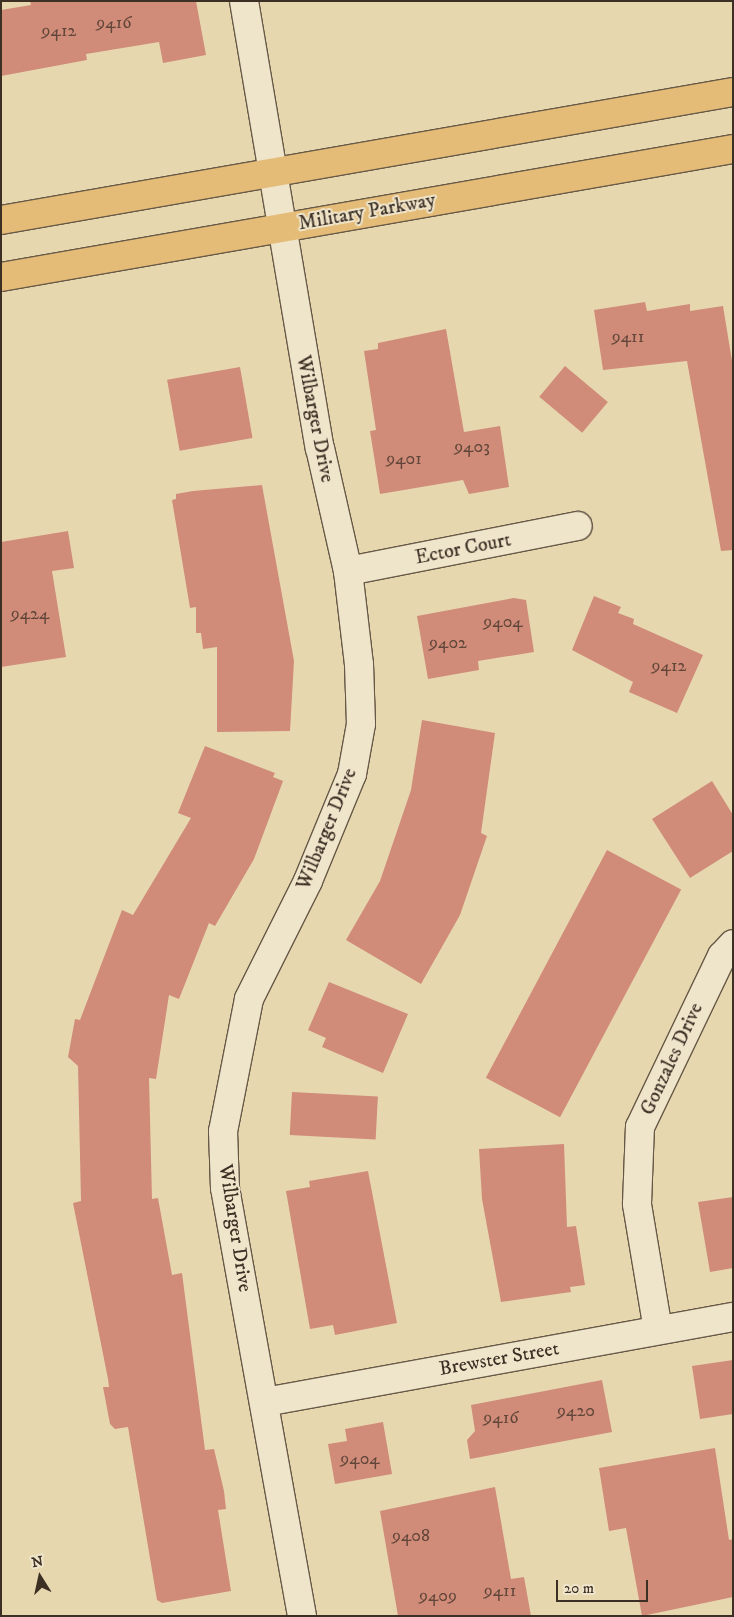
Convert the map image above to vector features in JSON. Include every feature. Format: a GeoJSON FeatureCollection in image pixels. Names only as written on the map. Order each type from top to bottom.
{"type":"FeatureCollection","features":[{"type":"Feature","properties":{"kind":"main road"},"geometry":{"type":"LineString","coordinates":[[1,220],[733,92]]}},
{"type":"Feature","properties":{"kind":"main road","name":"Military Parkway"},"geometry":{"type":"LineString","coordinates":[[1,277],[281,226],[733,149]]}},
{"type":"Feature","properties":{"kind":"street","name":"Wilbarger Drive"},"geometry":{"type":"LineString","coordinates":[[244,1],[320,448],[348,571],[361,724],[352,774],[312,873],[249,999],[223,1131],[225,1188],[302,1616]]}},
{"type":"Feature","properties":{"kind":"street","name":"Ector Court"},"geometry":{"type":"LineString","coordinates":[[348,571],[578,526]]}},
{"type":"Feature","properties":{"kind":"street","name":"Gonzales Drive"},"geometry":{"type":"LineString","coordinates":[[658,1330],[637,1204],[640,1127],[722,956],[733,944]]}},
{"type":"Feature","properties":{"kind":"street","name":"Brewster Street"},"geometry":{"type":"LineString","coordinates":[[265,1402],[733,1317]]}},
{"type":"Feature","properties":{"kind":"building"},"geometry":{"type":"Polygon","coordinates":[[[30,1],[196,1],[206,55],[163,63],[159,42],[86,54],[87,60],[1,76],[1,10],[31,5],[30,1]]]}},
{"type":"Feature","properties":{"kind":"building"},"geometry":{"type":"Polygon","coordinates":[[[645,302],[647,311],[690,304],[690,311],[723,306],[733,367],[733,550],[721,551],[687,361],[603,370],[594,310],[645,302]]]}},
{"type":"Feature","properties":{"kind":"building"},"geometry":{"type":"Polygon","coordinates":[[[446,329],[464,432],[500,426],[509,487],[469,494],[463,480],[380,494],[370,431],[376,430],[364,351],[378,349],[378,343],[446,329]]]}},
{"type":"Feature","properties":{"kind":"building"},"geometry":{"type":"Polygon","coordinates":[[[565,366],[608,402],[582,433],[539,397],[565,366]]]}},
{"type":"Feature","properties":{"kind":"building"},"geometry":{"type":"Polygon","coordinates":[[[240,367],[253,438],[180,451],[167,380],[240,367]]]}},
{"type":"Feature","properties":{"kind":"building"},"geometry":{"type":"Polygon","coordinates":[[[262,485],[294,661],[290,731],[217,732],[217,647],[203,649],[201,633],[196,633],[196,607],[190,608],[172,500],[176,499],[176,494],[193,491],[262,485]]]}},
{"type":"Feature","properties":{"kind":"building"},"geometry":{"type":"Polygon","coordinates":[[[68,531],[74,568],[52,571],[66,657],[1,667],[1,542],[68,531]]]}},
{"type":"Feature","properties":{"kind":"building"},"geometry":{"type":"Polygon","coordinates":[[[594,596],[621,607],[618,613],[634,619],[633,624],[703,655],[677,713],[629,692],[633,682],[572,650],[594,596]]]}},
{"type":"Feature","properties":{"kind":"building"},"geometry":{"type":"Polygon","coordinates":[[[514,598],[526,600],[534,652],[478,661],[479,670],[428,679],[417,616],[514,598]]]}},
{"type":"Feature","properties":{"kind":"building"},"geometry":{"type":"Polygon","coordinates":[[[422,720],[495,733],[481,833],[487,836],[460,915],[421,984],[346,940],[380,881],[411,790],[422,720]]]}},
{"type":"Feature","properties":{"kind":"building"},"geometry":{"type":"Polygon","coordinates":[[[205,746],[275,773],[273,777],[283,781],[254,859],[215,926],[209,923],[179,999],[169,995],[156,1079],[149,1078],[152,1199],[158,1198],[172,1275],[182,1273],[205,1450],[214,1449],[224,1491],[226,1509],[218,1510],[231,1591],[162,1603],[157,1600],[128,1427],[115,1429],[110,1424],[103,1387],[109,1387],[108,1379],[73,1203],[81,1201],[78,1066],[68,1057],[75,1019],[80,1020],[122,910],[133,915],[191,818],[178,813],[205,746]]]}},
{"type":"Feature","properties":{"kind":"building"},"geometry":{"type":"Polygon","coordinates":[[[712,781],[733,815],[733,851],[690,878],[652,819],[712,781]]]}},
{"type":"Feature","properties":{"kind":"building"},"geometry":{"type":"Polygon","coordinates":[[[607,850],[681,889],[560,1117],[486,1078],[607,850]]]}},
{"type":"Feature","properties":{"kind":"building"},"geometry":{"type":"Polygon","coordinates":[[[329,982],[408,1014],[383,1073],[322,1047],[326,1038],[308,1030],[329,982]]]}},
{"type":"Feature","properties":{"kind":"building"},"geometry":{"type":"Polygon","coordinates":[[[292,1092],[378,1097],[376,1139],[290,1135],[292,1092]]]}},
{"type":"Feature","properties":{"kind":"building"},"geometry":{"type":"Polygon","coordinates":[[[564,1144],[567,1227],[576,1226],[585,1285],[570,1287],[571,1292],[501,1302],[482,1199],[479,1149],[564,1144]]]}},
{"type":"Feature","properties":{"kind":"building"},"geometry":{"type":"Polygon","coordinates":[[[368,1171],[397,1323],[335,1335],[333,1325],[310,1329],[286,1191],[310,1187],[309,1181],[368,1171]]]}},
{"type":"Feature","properties":{"kind":"building"},"geometry":{"type":"Polygon","coordinates":[[[733,1197],[733,1268],[710,1272],[698,1202],[733,1197]]]}},
{"type":"Feature","properties":{"kind":"building"},"geometry":{"type":"Polygon","coordinates":[[[733,1360],[733,1414],[700,1419],[692,1366],[733,1360]]]}},
{"type":"Feature","properties":{"kind":"building"},"geometry":{"type":"Polygon","coordinates":[[[602,1380],[612,1432],[470,1459],[467,1440],[475,1431],[471,1405],[602,1380]]]}},
{"type":"Feature","properties":{"kind":"building"},"geometry":{"type":"Polygon","coordinates":[[[383,1422],[392,1474],[335,1484],[328,1444],[347,1441],[345,1429],[383,1422]]]}},
{"type":"Feature","properties":{"kind":"building"},"geometry":{"type":"Polygon","coordinates":[[[715,1448],[729,1540],[733,1539],[733,1597],[642,1616],[626,1528],[609,1531],[599,1468],[715,1448]]]}},
{"type":"Feature","properties":{"kind":"building"},"geometry":{"type":"Polygon","coordinates":[[[495,1487],[511,1579],[524,1577],[531,1616],[398,1616],[380,1511],[495,1487]]]}}]}
